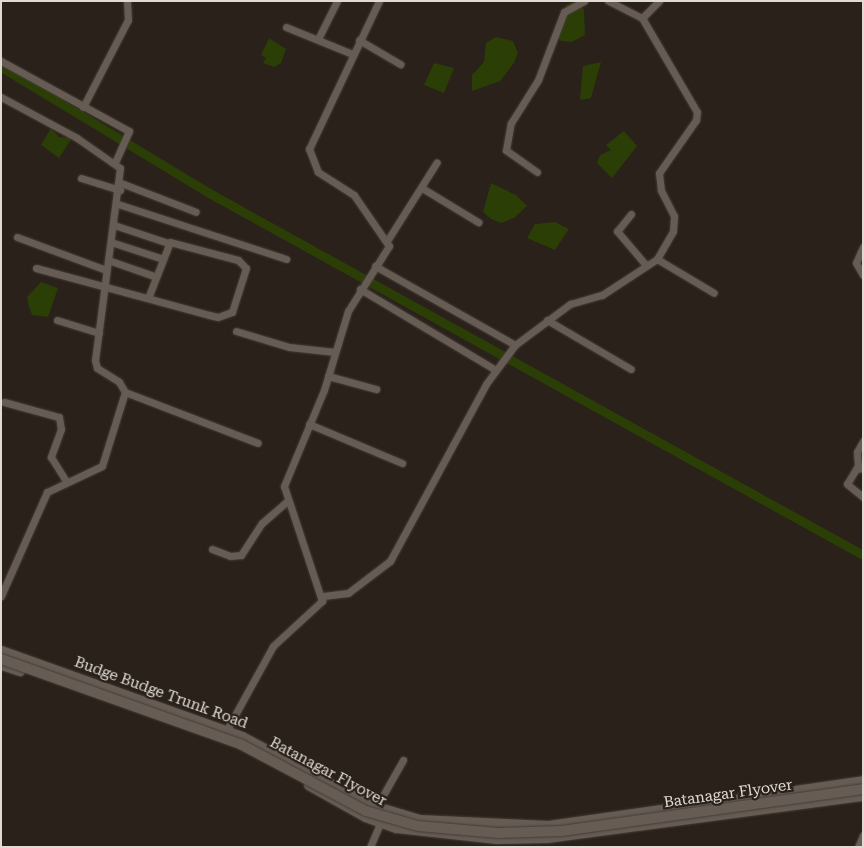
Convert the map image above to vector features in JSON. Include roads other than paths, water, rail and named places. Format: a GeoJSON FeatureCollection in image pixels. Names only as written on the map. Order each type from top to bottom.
{"type":"FeatureCollection","features":[{"type":"Feature","properties":{"kind":"main road","name":"Batanagar Flyover"},"geometry":{"type":"LineString","coordinates":[[1,659],[240,744],[366,811],[418,826],[499,833],[561,832],[863,789]]}},
{"type":"Feature","properties":{"kind":"street"},"geometry":{"type":"LineString","coordinates":[[83,107],[128,20],[127,1]]}},
{"type":"Feature","properties":{"kind":"street"},"geometry":{"type":"LineString","coordinates":[[319,37],[337,1]]}},
{"type":"Feature","properties":{"kind":"street"},"geometry":{"type":"LineString","coordinates":[[379,1],[311,142],[309,156],[318,172],[354,195],[387,241]]}},
{"type":"Feature","properties":{"kind":"street"},"geometry":{"type":"LineString","coordinates":[[537,172],[506,150],[511,123],[538,80],[564,12],[584,1]]}},
{"type":"Feature","properties":{"kind":"street"},"geometry":{"type":"LineString","coordinates":[[323,596],[348,593],[390,561],[497,368],[514,346],[570,304],[602,295],[645,264],[657,258],[675,223],[661,190],[660,173],[697,116],[642,18],[618,3],[608,1]]}},
{"type":"Feature","properties":{"kind":"street"},"geometry":{"type":"LineString","coordinates":[[642,18],[659,1]]}},
{"type":"Feature","properties":{"kind":"street"},"geometry":{"type":"LineString","coordinates":[[286,27],[319,37],[352,54]]}},
{"type":"Feature","properties":{"kind":"street"},"geometry":{"type":"LineString","coordinates":[[359,40],[400,64]]}},
{"type":"Feature","properties":{"kind":"street"},"geometry":{"type":"LineString","coordinates":[[1,61],[130,135],[115,163]]}},
{"type":"Feature","properties":{"kind":"street"},"geometry":{"type":"LineString","coordinates":[[1,97],[115,163],[121,187],[106,270],[97,368],[119,382],[125,392],[258,443]]}},
{"type":"Feature","properties":{"kind":"street"},"geometry":{"type":"LineString","coordinates":[[220,742],[270,652],[319,607],[323,596],[287,501],[285,481],[328,376],[335,352],[361,287],[387,251],[387,241],[437,162]]}},
{"type":"Feature","properties":{"kind":"street"},"geometry":{"type":"LineString","coordinates":[[81,178],[121,187],[196,212]]}},
{"type":"Feature","properties":{"kind":"street"},"geometry":{"type":"LineString","coordinates":[[422,188],[478,222]]}},
{"type":"Feature","properties":{"kind":"street"},"geometry":{"type":"LineString","coordinates":[[118,204],[286,259]]}},
{"type":"Feature","properties":{"kind":"street"},"geometry":{"type":"LineString","coordinates":[[631,214],[618,231],[645,264]]}},
{"type":"Feature","properties":{"kind":"street"},"geometry":{"type":"LineString","coordinates":[[36,268],[218,316],[232,312],[245,273],[242,262],[168,243],[114,224]]}},
{"type":"Feature","properties":{"kind":"street"},"geometry":{"type":"LineString","coordinates":[[18,237],[106,270]]}},
{"type":"Feature","properties":{"kind":"street"},"geometry":{"type":"LineString","coordinates":[[111,242],[160,258]]}},
{"type":"Feature","properties":{"kind":"street"},"geometry":{"type":"LineString","coordinates":[[148,298],[160,258],[168,243]]}},
{"type":"Feature","properties":{"kind":"street"},"geometry":{"type":"LineString","coordinates":[[863,247],[856,263],[863,275]]}},
{"type":"Feature","properties":{"kind":"street"},"geometry":{"type":"LineString","coordinates":[[657,258],[714,293]]}},
{"type":"Feature","properties":{"kind":"street"},"geometry":{"type":"LineString","coordinates":[[108,260],[154,276]]}},
{"type":"Feature","properties":{"kind":"street"},"geometry":{"type":"LineString","coordinates":[[375,267],[514,346]]}},
{"type":"Feature","properties":{"kind":"street"},"geometry":{"type":"LineString","coordinates":[[361,287],[497,368]]}},
{"type":"Feature","properties":{"kind":"street"},"geometry":{"type":"LineString","coordinates":[[57,320],[99,333]]}},
{"type":"Feature","properties":{"kind":"street"},"geometry":{"type":"LineString","coordinates":[[547,320],[631,369]]}},
{"type":"Feature","properties":{"kind":"street"},"geometry":{"type":"LineString","coordinates":[[236,331],[290,347],[335,352]]}},
{"type":"Feature","properties":{"kind":"street"},"geometry":{"type":"LineString","coordinates":[[328,376],[376,389]]}},
{"type":"Feature","properties":{"kind":"street"},"geometry":{"type":"LineString","coordinates":[[1,596],[47,492],[102,466],[125,392]]}},
{"type":"Feature","properties":{"kind":"street"},"geometry":{"type":"LineString","coordinates":[[4,402],[59,418],[61,429],[51,457],[66,482]]}},
{"type":"Feature","properties":{"kind":"street"},"geometry":{"type":"LineString","coordinates":[[309,424],[402,463]]}},
{"type":"Feature","properties":{"kind":"street"},"geometry":{"type":"LineString","coordinates":[[863,441],[857,452],[861,468],[848,488],[863,497]]}},
{"type":"Feature","properties":{"kind":"street"},"geometry":{"type":"LineString","coordinates":[[212,549],[230,556],[240,555],[262,523],[287,501]]}},
{"type":"Feature","properties":{"kind":"street","name":"Budge Budge Trunk Road"},"geometry":{"type":"LineString","coordinates":[[1,650],[226,730],[280,753],[377,806],[419,819],[548,825],[863,780]]}},
{"type":"Feature","properties":{"kind":"street","name":"Budge Budge Trunk Road"},"geometry":{"type":"LineString","coordinates":[[1,664],[220,742],[380,822],[431,834],[547,838],[863,796]]}},
{"type":"Feature","properties":{"kind":"street"},"geometry":{"type":"LineString","coordinates":[[377,806],[403,760]]}},
{"type":"Feature","properties":{"kind":"street"},"geometry":{"type":"LineString","coordinates":[[370,847],[380,822]]}},
{"type":"Feature","properties":{"kind":"street"},"geometry":{"type":"LineString","coordinates":[[858,847],[863,835]]}},
{"type":"Feature","properties":{"kind":"waterway"},"geometry":{"type":"LineString","coordinates":[[1,67],[211,194],[863,555]]}}]}
